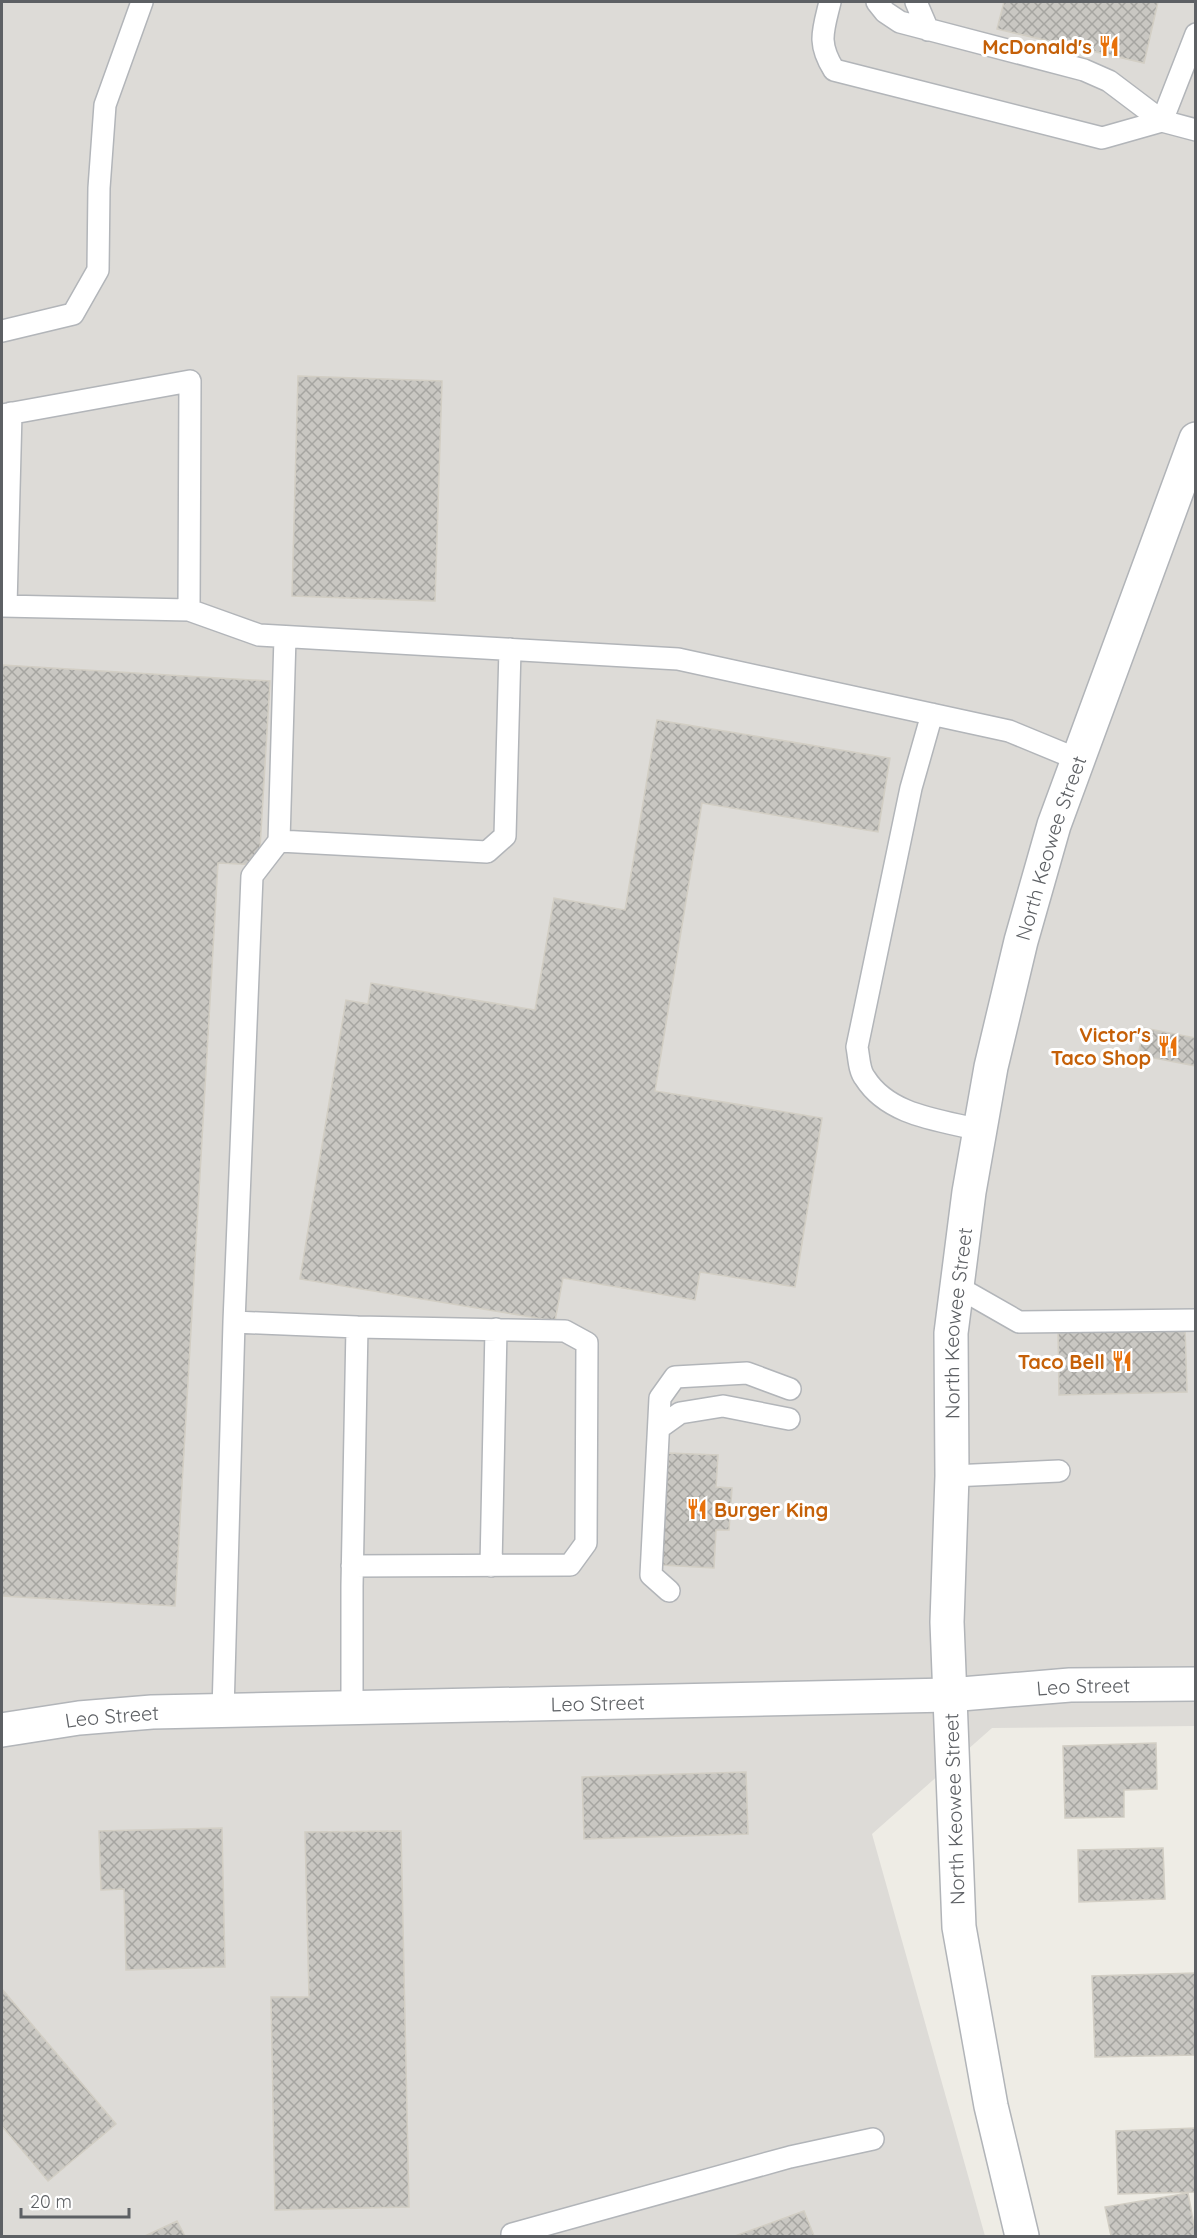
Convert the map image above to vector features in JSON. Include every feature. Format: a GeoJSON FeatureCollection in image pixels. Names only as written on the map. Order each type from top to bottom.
{"type":"FeatureCollection","features":[{"type":"Feature","properties":{"kind":"main road","name":"North Keowee Street"},"geometry":{"type":"LineString","coordinates":[[1022,2236],[991,2106],[959,1927],[947,1622],[952,1476],[951,1333],[956,1286],[991,1067],[1021,941],[1054,825],[1077,759],[1196,439]]}},
{"type":"Feature","properties":{"kind":"main road","name":"Leo Street"},"geometry":{"type":"LineString","coordinates":[[2,1730],[79,1718],[152,1712],[949,1695],[1070,1685],[1196,1684]]}},
{"type":"Feature","properties":{"kind":"lane"},"geometry":{"type":"LineString","coordinates":[[2,331],[73,314],[98,270],[99,188],[105,105],[142,2]]}},
{"type":"Feature","properties":{"kind":"lane"},"geometry":{"type":"LineString","coordinates":[[830,2],[824,31],[823,53],[834,70],[1102,138],[1162,122]]}},
{"type":"Feature","properties":{"kind":"lane"},"geometry":{"type":"LineString","coordinates":[[877,2],[885,12],[900,22],[1084,70],[1108,81],[1162,122],[1196,130]]}},
{"type":"Feature","properties":{"kind":"lane"},"geometry":{"type":"LineString","coordinates":[[916,2],[928,30]]}},
{"type":"Feature","properties":{"kind":"lane"},"geometry":{"type":"LineString","coordinates":[[1162,122],[1196,34]]}},
{"type":"Feature","properties":{"kind":"lane"},"geometry":{"type":"LineString","coordinates":[[189,610],[190,381],[6,414],[4,606],[189,610],[259,635],[678,659],[1009,730],[1077,759]]}},
{"type":"Feature","properties":{"kind":"lane"},"geometry":{"type":"LineString","coordinates":[[223,1711],[234,1322],[252,876],[279,841],[285,637]]}},
{"type":"Feature","properties":{"kind":"lane"},"geometry":{"type":"LineString","coordinates":[[279,841],[487,852],[505,836],[510,650]]}},
{"type":"Feature","properties":{"kind":"lane"},"geometry":{"type":"LineString","coordinates":[[932,714],[911,788],[857,1047],[863,1077],[886,1101],[912,1113],[980,1130]]}},
{"type":"Feature","properties":{"kind":"lane"},"geometry":{"type":"LineString","coordinates":[[956,1286],[1019,1322],[1196,1320]]}},
{"type":"Feature","properties":{"kind":"lane"},"geometry":{"type":"LineString","coordinates":[[234,1322],[565,1331],[587,1343],[586,1543],[570,1565],[352,1566]]}},
{"type":"Feature","properties":{"kind":"lane"},"geometry":{"type":"LineString","coordinates":[[352,1708],[352,1566],[357,1327]]}},
{"type":"Feature","properties":{"kind":"lane"},"geometry":{"type":"LineString","coordinates":[[491,1566],[496,1329]]}},
{"type":"Feature","properties":{"kind":"lane"},"geometry":{"type":"LineString","coordinates":[[669,1591],[651,1575],[660,1398],[675,1377],[747,1373],[790,1389]]}},
{"type":"Feature","properties":{"kind":"lane"},"geometry":{"type":"LineString","coordinates":[[659,1428],[680,1413],[723,1406],[789,1419]]}},
{"type":"Feature","properties":{"kind":"lane"},"geometry":{"type":"LineString","coordinates":[[952,1476],[1059,1471]]}},
{"type":"Feature","properties":{"kind":"lane"},"geometry":{"type":"LineString","coordinates":[[512,2234],[790,2157],[873,2139]]}},
{"type":"Feature","properties":{"kind":"shaded area"},"geometry":{"type":"Polygon","coordinates":[[[2,2],[1195,2],[1195,1726],[992,1728],[872,1834],[985,2236],[2,2236],[2,2]]]}},
{"type":"Feature","properties":{"kind":"building","name":"McDonald's"},"geometry":{"type":"Polygon","coordinates":[[[1004,2],[1158,2],[1144,63],[997,29],[1004,2]]]}},
{"type":"Feature","properties":{"kind":"building"},"geometry":{"type":"Polygon","coordinates":[[[298,376],[442,381],[435,601],[292,596],[298,376]]]}},
{"type":"Feature","properties":{"kind":"building"},"geometry":{"type":"Polygon","coordinates":[[[2,665],[270,681],[259,865],[218,863],[175,1606],[2,1596],[2,665]]]}},
{"type":"Feature","properties":{"kind":"building"},"geometry":{"type":"Polygon","coordinates":[[[657,720],[890,758],[878,832],[702,803],[655,1091],[822,1118],[795,1287],[700,1272],[695,1300],[563,1278],[555,1321],[300,1279],[346,1000],[368,1004],[371,983],[535,1010],[554,898],[625,910],[657,720]]]}},
{"type":"Feature","properties":{"kind":"building","name":"Victor's Taco Shop"},"geometry":{"type":"Polygon","coordinates":[[[1144,1028],[1196,1038],[1196,1066],[1138,1055],[1144,1028]]]}},
{"type":"Feature","properties":{"kind":"building","name":"Taco Bell"},"geometry":{"type":"Polygon","coordinates":[[[1185,1327],[1187,1392],[1059,1395],[1058,1329],[1185,1327]]]}},
{"type":"Feature","properties":{"kind":"building","name":"Burger King"},"geometry":{"type":"Polygon","coordinates":[[[668,1453],[718,1455],[716,1487],[732,1488],[729,1530],[716,1530],[714,1568],[661,1565],[668,1453]]]}},
{"type":"Feature","properties":{"kind":"building"},"geometry":{"type":"Polygon","coordinates":[[[1156,1743],[1157,1789],[1124,1790],[1124,1817],[1065,1818],[1063,1746],[1156,1743]]]}},
{"type":"Feature","properties":{"kind":"building"},"geometry":{"type":"Polygon","coordinates":[[[746,1772],[748,1834],[584,1839],[582,1777],[746,1772]]]}},
{"type":"Feature","properties":{"kind":"building"},"geometry":{"type":"Polygon","coordinates":[[[222,1828],[225,1967],[126,1970],[124,1889],[101,1890],[99,1831],[222,1828]]]}},
{"type":"Feature","properties":{"kind":"building"},"geometry":{"type":"Polygon","coordinates":[[[401,1831],[409,2207],[275,2210],[271,1997],[309,1997],[305,1832],[401,1831]]]}},
{"type":"Feature","properties":{"kind":"building"},"geometry":{"type":"Polygon","coordinates":[[[1163,1848],[1165,1899],[1079,1902],[1078,1850],[1163,1848]]]}},
{"type":"Feature","properties":{"kind":"building"},"geometry":{"type":"Polygon","coordinates":[[[1196,1973],[1196,2055],[1095,2057],[1092,1976],[1196,1973]]]}},
{"type":"Feature","properties":{"kind":"building"},"geometry":{"type":"Polygon","coordinates":[[[2,1989],[116,2124],[48,2181],[2,2126],[2,1989]]]}},
{"type":"Feature","properties":{"kind":"building"},"geometry":{"type":"Polygon","coordinates":[[[1196,2128],[1196,2192],[1118,2194],[1116,2131],[1196,2128]]]}},
{"type":"Feature","properties":{"kind":"building"},"geometry":{"type":"Polygon","coordinates":[[[1188,2193],[1196,2236],[1111,2236],[1105,2207],[1188,2193]]]}},
{"type":"Feature","properties":{"kind":"building"},"geometry":{"type":"Polygon","coordinates":[[[804,2211],[814,2236],[735,2236],[804,2211]]]}},
{"type":"Feature","properties":{"kind":"building"},"geometry":{"type":"Polygon","coordinates":[[[177,2221],[185,2236],[145,2236],[177,2221]]]}},
{"type":"Feature","properties":{"kind":"place","name":"McDonald's"},"geometry":{"type":"Point","coordinates":[1109,46]}},
{"type":"Feature","properties":{"kind":"place","name":"Victor's Taco Shop"},"geometry":{"type":"Point","coordinates":[1168,1046]}},
{"type":"Feature","properties":{"kind":"place","name":"Taco Bell"},"geometry":{"type":"Point","coordinates":[1122,1361]}},
{"type":"Feature","properties":{"kind":"place","name":"Burger King"},"geometry":{"type":"Point","coordinates":[697,1509]}}]}
